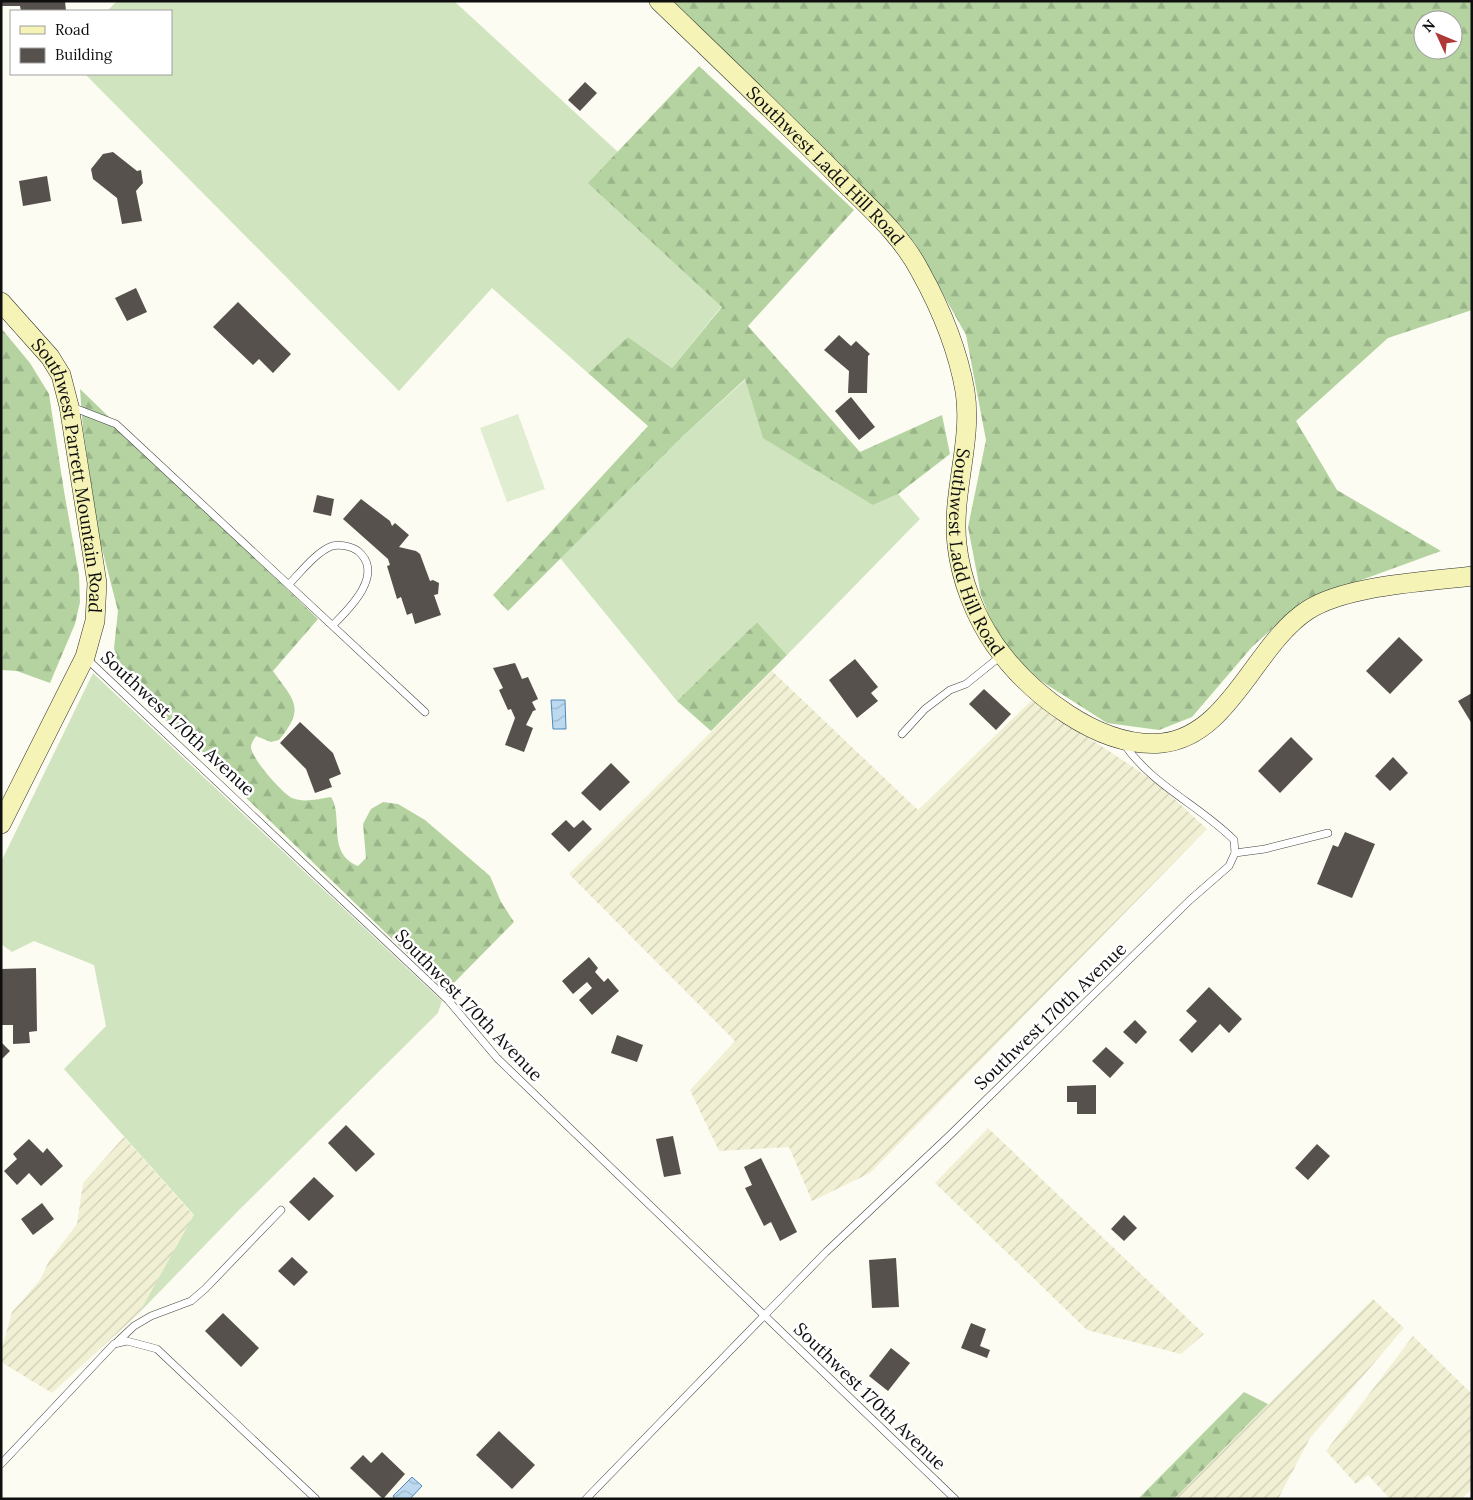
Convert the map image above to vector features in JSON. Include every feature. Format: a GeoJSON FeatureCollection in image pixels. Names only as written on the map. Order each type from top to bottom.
{"type":"FeatureCollection","features":[{"type":"Feature","properties":{"kind":"street","name":"Southwest Ladd Hill Road"},"geometry":{"type":"LineString","coordinates":[[659,1],[860,199],[891,231],[921,271],[952,346],[965,392],[966,426],[955,518],[961,567],[976,611],[1002,655],[1034,687],[1075,719],[1102,733],[1121,739],[1163,743],[1184,737],[1195,731],[1223,707],[1284,631],[1298,617],[1316,606],[1364,591],[1472,576]]}},
{"type":"Feature","properties":{"kind":"street","name":"Southwest Parrett Mountain Road"},"geometry":{"type":"LineString","coordinates":[[1,302],[50,357],[61,375],[69,406],[97,583],[95,621],[85,657],[6,801],[1,824]]}},
{"type":"Feature","properties":{"kind":"lane"},"geometry":{"type":"LineString","coordinates":[[69,406],[116,424],[425,712]]}},
{"type":"Feature","properties":{"kind":"lane"},"geometry":{"type":"LineString","coordinates":[[289,584],[328,548],[346,545],[357,550],[365,559],[367,577],[361,594],[333,625]]}},
{"type":"Feature","properties":{"kind":"lane"},"geometry":{"type":"LineString","coordinates":[[902,734],[925,709],[950,690],[966,684],[1002,655]]}},
{"type":"Feature","properties":{"kind":"lane","name":"Southwest 170th Avenue"},"geometry":{"type":"LineString","coordinates":[[85,657],[448,1000],[497,1058],[955,1499]]}},
{"type":"Feature","properties":{"kind":"lane"},"geometry":{"type":"LineString","coordinates":[[1121,739],[1137,762],[1150,774],[1219,825],[1234,840],[1235,853],[1265,849],[1328,834]]}},
{"type":"Feature","properties":{"kind":"lane","name":"Southwest 170th Avenue"},"geometry":{"type":"LineString","coordinates":[[765,1314],[826,1252],[957,1128],[1190,900],[1229,866],[1235,853]]}},
{"type":"Feature","properties":{"kind":"lane"},"geometry":{"type":"LineString","coordinates":[[1,1464],[114,1344],[134,1326],[151,1316],[191,1301],[280,1210]]}},
{"type":"Feature","properties":{"kind":"lane"},"geometry":{"type":"LineString","coordinates":[[586,1499],[765,1314]]}},
{"type":"Feature","properties":{"kind":"lane"},"geometry":{"type":"LineString","coordinates":[[114,1344],[127,1341],[157,1349],[316,1499]]}},
{"type":"Feature","properties":{"kind":"green space"},"geometry":{"type":"Polygon","coordinates":[[[117,1],[454,1],[618,152],[589,183],[722,306],[672,368],[628,337],[588,373],[492,288],[399,391],[86,75],[172,75],[172,10],[108,10],[117,1]]]}},
{"type":"Feature","properties":{"kind":"green space"},"geometry":{"type":"Polygon","coordinates":[[[672,1],[1472,1],[1472,310],[1388,338],[1296,421],[1337,490],[1441,551],[1301,602],[1252,647],[1192,717],[1159,730],[1107,723],[1041,681],[1001,645],[981,595],[968,527],[986,440],[966,335],[914,242],[672,1]]]}},
{"type":"Feature","properties":{"kind":"green space"},"geometry":{"type":"Polygon","coordinates":[[[699,66],[854,210],[748,326],[860,452],[942,415],[950,454],[898,494],[873,505],[763,438],[745,379],[683,436],[508,611],[493,595],[648,426],[588,373],[628,337],[672,368],[722,307],[588,183],[699,66]]]}},
{"type":"Feature","properties":{"kind":"green space"},"geometry":{"type":"Polygon","coordinates":[[[1,328],[30,363],[49,394],[79,575],[80,602],[75,624],[50,683],[17,671],[1,670],[1,328]]]}},
{"type":"Feature","properties":{"kind":"green space"},"geometry":{"type":"Polygon","coordinates":[[[746,379],[873,505],[898,494],[920,519],[787,655],[757,622],[677,701],[560,558],[683,436],[746,379]]]}},
{"type":"Feature","properties":{"kind":"green space"},"geometry":{"type":"Polygon","coordinates":[[[80,389],[318,619],[273,671],[291,697],[295,712],[279,740],[271,742],[256,736],[252,743],[252,752],[268,775],[292,798],[316,800],[331,797],[335,805],[337,834],[342,853],[348,860],[358,866],[366,858],[363,824],[371,809],[383,802],[398,804],[425,820],[490,876],[501,902],[514,922],[446,991],[126,682],[119,668],[114,648],[118,611],[99,537],[83,429],[80,389]]]}},
{"type":"Feature","properties":{"kind":"green space"},"geometry":{"type":"Polygon","coordinates":[[[518,414],[545,489],[507,502],[480,428],[518,414]]]}},
{"type":"Feature","properties":{"kind":"green space"},"geometry":{"type":"Polygon","coordinates":[[[757,622],[787,655],[711,731],[677,701],[757,622]]]}},
{"type":"Feature","properties":{"kind":"green space"},"geometry":{"type":"Polygon","coordinates":[[[772,671],[918,810],[1032,700],[1157,783],[1207,829],[870,1173],[812,1201],[789,1147],[719,1151],[690,1090],[735,1041],[569,874],[772,671]]]}},
{"type":"Feature","properties":{"kind":"green space"},"geometry":{"type":"Polygon","coordinates":[[[93,673],[442,1001],[438,1013],[239,1210],[139,1313],[194,1215],[64,1069],[106,1026],[94,965],[34,941],[12,952],[1,944],[1,862],[93,673]]]}},
{"type":"Feature","properties":{"kind":"green space"},"geometry":{"type":"Polygon","coordinates":[[[988,1128],[1204,1334],[1181,1354],[1087,1330],[935,1183],[988,1128]]]}},
{"type":"Feature","properties":{"kind":"green space"},"geometry":{"type":"Polygon","coordinates":[[[124,1137],[194,1216],[139,1313],[52,1393],[1,1362],[1,1352],[12,1312],[40,1280],[49,1261],[77,1224],[83,1183],[124,1137]]]}},
{"type":"Feature","properties":{"kind":"green space"},"geometry":{"type":"Polygon","coordinates":[[[1373,1299],[1404,1328],[1310,1438],[1278,1499],[1174,1499],[1373,1299]]]}},
{"type":"Feature","properties":{"kind":"green space"},"geometry":{"type":"Polygon","coordinates":[[[1413,1336],[1472,1394],[1472,1489],[1461,1499],[1390,1499],[1368,1475],[1356,1484],[1326,1451],[1413,1336]]]}},
{"type":"Feature","properties":{"kind":"green space"},"geometry":{"type":"Polygon","coordinates":[[[1244,1392],[1268,1404],[1174,1499],[1138,1499],[1244,1392]]]}},
{"type":"Feature","properties":{"kind":"water"},"geometry":{"type":"Polygon","coordinates":[[[551,700],[565,700],[566,729],[553,729],[551,700]]]}},
{"type":"Feature","properties":{"kind":"water"},"geometry":{"type":"Polygon","coordinates":[[[412,1477],[422,1486],[410,1499],[395,1499],[393,1496],[412,1477]]]}},
{"type":"Feature","properties":{"kind":"building"},"geometry":{"type":"Polygon","coordinates":[[[1,1],[65,1],[66,10],[21,10],[20,6],[1,6],[1,1]]]}},
{"type":"Feature","properties":{"kind":"building"},"geometry":{"type":"Polygon","coordinates":[[[585,82],[597,93],[580,111],[568,100],[585,82]]]}},
{"type":"Feature","properties":{"kind":"building"},"geometry":{"type":"Polygon","coordinates":[[[113,152],[137,171],[141,170],[143,183],[136,191],[142,221],[122,224],[117,198],[93,179],[91,169],[103,154],[113,152]]]}},
{"type":"Feature","properties":{"kind":"building"},"geometry":{"type":"Polygon","coordinates":[[[47,176],[51,201],[23,206],[19,181],[47,176]]]}},
{"type":"Feature","properties":{"kind":"building"},"geometry":{"type":"Polygon","coordinates":[[[136,288],[147,312],[127,321],[115,298],[136,288]]]}},
{"type":"Feature","properties":{"kind":"building"},"geometry":{"type":"Polygon","coordinates":[[[238,302],[291,354],[273,373],[259,359],[253,365],[213,327],[238,302]]]}},
{"type":"Feature","properties":{"kind":"building"},"geometry":{"type":"Polygon","coordinates":[[[839,335],[851,346],[856,341],[870,354],[868,356],[867,393],[848,393],[849,371],[824,350],[839,335]]]}},
{"type":"Feature","properties":{"kind":"building"},"geometry":{"type":"Polygon","coordinates":[[[851,397],[875,427],[859,440],[835,411],[851,397]]]}},
{"type":"Feature","properties":{"kind":"building"},"geometry":{"type":"Polygon","coordinates":[[[317,495],[334,499],[331,516],[313,512],[317,495]]]}},
{"type":"Feature","properties":{"kind":"building"},"geometry":{"type":"Polygon","coordinates":[[[361,499],[390,521],[392,526],[395,523],[409,535],[399,547],[416,551],[420,554],[430,581],[433,580],[439,583],[438,594],[434,595],[441,615],[415,624],[412,613],[407,615],[401,597],[397,599],[387,566],[390,565],[388,559],[343,519],[361,499]]]}},
{"type":"Feature","properties":{"kind":"building"},"geometry":{"type":"Polygon","coordinates":[[[1399,637],[1423,660],[1390,694],[1366,671],[1399,637]]]}},
{"type":"Feature","properties":{"kind":"building"},"geometry":{"type":"Polygon","coordinates":[[[855,659],[878,687],[871,693],[878,701],[857,718],[829,680],[855,659]]]}},
{"type":"Feature","properties":{"kind":"building"},"geometry":{"type":"Polygon","coordinates":[[[515,663],[522,679],[528,677],[538,699],[532,702],[536,710],[533,711],[526,725],[533,728],[524,752],[505,745],[515,718],[511,709],[508,710],[499,690],[503,688],[493,668],[515,663]]]}},
{"type":"Feature","properties":{"kind":"building"},"geometry":{"type":"Polygon","coordinates":[[[984,689],[1011,714],[996,730],[969,704],[984,689]]]}},
{"type":"Feature","properties":{"kind":"building"},"geometry":{"type":"Polygon","coordinates":[[[1472,693],[1472,724],[1458,701],[1472,693]]]}},
{"type":"Feature","properties":{"kind":"building"},"geometry":{"type":"Polygon","coordinates":[[[300,722],[333,753],[341,774],[329,779],[332,787],[315,793],[306,769],[280,743],[300,722]]]}},
{"type":"Feature","properties":{"kind":"building"},"geometry":{"type":"Polygon","coordinates":[[[1291,737],[1313,759],[1280,793],[1258,771],[1291,737]]]}},
{"type":"Feature","properties":{"kind":"building"},"geometry":{"type":"Polygon","coordinates":[[[1393,757],[1408,773],[1390,791],[1375,776],[1393,757]]]}},
{"type":"Feature","properties":{"kind":"building"},"geometry":{"type":"Polygon","coordinates":[[[611,763],[630,782],[600,811],[581,793],[611,763]]]}},
{"type":"Feature","properties":{"kind":"building"},"geometry":{"type":"Polygon","coordinates":[[[566,820],[574,828],[583,820],[592,829],[569,852],[551,834],[566,820]]]}},
{"type":"Feature","properties":{"kind":"building"},"geometry":{"type":"Polygon","coordinates":[[[1345,832],[1375,844],[1352,898],[1317,884],[1333,845],[1338,847],[1345,832]]]}},
{"type":"Feature","properties":{"kind":"building"},"geometry":{"type":"Polygon","coordinates":[[[589,957],[598,968],[595,972],[604,982],[608,978],[619,991],[592,1015],[579,1000],[592,988],[587,982],[573,994],[562,981],[589,957]]]}},
{"type":"Feature","properties":{"kind":"building"},"geometry":{"type":"Polygon","coordinates":[[[36,968],[37,1031],[29,1032],[30,1043],[13,1044],[13,1025],[1,1025],[1,969],[36,968]]]}},
{"type":"Feature","properties":{"kind":"building"},"geometry":{"type":"Polygon","coordinates":[[[1209,987],[1242,1019],[1229,1033],[1220,1024],[1192,1053],[1179,1040],[1197,1021],[1186,1011],[1209,987]]]}},
{"type":"Feature","properties":{"kind":"building"},"geometry":{"type":"Polygon","coordinates":[[[1135,1020],[1147,1032],[1136,1044],[1123,1032],[1135,1020]]]}},
{"type":"Feature","properties":{"kind":"building"},"geometry":{"type":"Polygon","coordinates":[[[617,1035],[643,1045],[637,1062],[611,1053],[617,1035]]]}},
{"type":"Feature","properties":{"kind":"building"},"geometry":{"type":"Polygon","coordinates":[[[1,1042],[10,1051],[1,1060],[1,1042]]]}},
{"type":"Feature","properties":{"kind":"building"},"geometry":{"type":"Polygon","coordinates":[[[1106,1047],[1124,1063],[1110,1078],[1092,1061],[1106,1047]]]}},
{"type":"Feature","properties":{"kind":"building"},"geometry":{"type":"Polygon","coordinates":[[[1096,1085],[1096,1114],[1077,1114],[1077,1102],[1067,1102],[1067,1086],[1096,1085]]]}},
{"type":"Feature","properties":{"kind":"building"},"geometry":{"type":"Polygon","coordinates":[[[346,1125],[375,1154],[356,1172],[328,1143],[346,1125]]]}},
{"type":"Feature","properties":{"kind":"building"},"geometry":{"type":"Polygon","coordinates":[[[673,1136],[681,1174],[664,1177],[656,1139],[673,1136]]]}},
{"type":"Feature","properties":{"kind":"building"},"geometry":{"type":"Polygon","coordinates":[[[29,1139],[43,1153],[47,1148],[63,1166],[41,1186],[29,1173],[17,1185],[4,1171],[17,1159],[13,1154],[29,1139]]]}},
{"type":"Feature","properties":{"kind":"building"},"geometry":{"type":"Polygon","coordinates":[[[1317,1144],[1330,1156],[1308,1180],[1295,1168],[1317,1144]]]}},
{"type":"Feature","properties":{"kind":"building"},"geometry":{"type":"Polygon","coordinates":[[[761,1158],[797,1232],[780,1241],[771,1222],[764,1226],[745,1188],[752,1185],[744,1167],[761,1158]]]}},
{"type":"Feature","properties":{"kind":"building"},"geometry":{"type":"Polygon","coordinates":[[[314,1177],[334,1196],[309,1221],[289,1202],[314,1177]]]}},
{"type":"Feature","properties":{"kind":"building"},"geometry":{"type":"Polygon","coordinates":[[[42,1203],[54,1219],[33,1235],[21,1219],[42,1203]]]}},
{"type":"Feature","properties":{"kind":"building"},"geometry":{"type":"Polygon","coordinates":[[[1124,1215],[1137,1228],[1124,1241],[1111,1229],[1124,1215]]]}},
{"type":"Feature","properties":{"kind":"building"},"geometry":{"type":"Polygon","coordinates":[[[292,1257],[308,1272],[294,1286],[278,1271],[292,1257]]]}},
{"type":"Feature","properties":{"kind":"building"},"geometry":{"type":"Polygon","coordinates":[[[896,1258],[899,1307],[872,1308],[869,1260],[896,1258]]]}},
{"type":"Feature","properties":{"kind":"building"},"geometry":{"type":"Polygon","coordinates":[[[223,1313],[259,1348],[241,1367],[205,1331],[223,1313]]]}},
{"type":"Feature","properties":{"kind":"building"},"geometry":{"type":"Polygon","coordinates":[[[971,1323],[986,1329],[980,1346],[990,1350],[987,1358],[961,1348],[971,1323]]]}},
{"type":"Feature","properties":{"kind":"building"},"geometry":{"type":"Polygon","coordinates":[[[891,1348],[910,1363],[888,1391],[869,1376],[891,1348]]]}},
{"type":"Feature","properties":{"kind":"building"},"geometry":{"type":"Polygon","coordinates":[[[499,1431],[535,1465],[512,1489],[476,1455],[499,1431]]]}},
{"type":"Feature","properties":{"kind":"building"},"geometry":{"type":"Polygon","coordinates":[[[382,1452],[405,1474],[383,1499],[350,1468],[363,1455],[371,1463],[382,1452]]]}}]}
